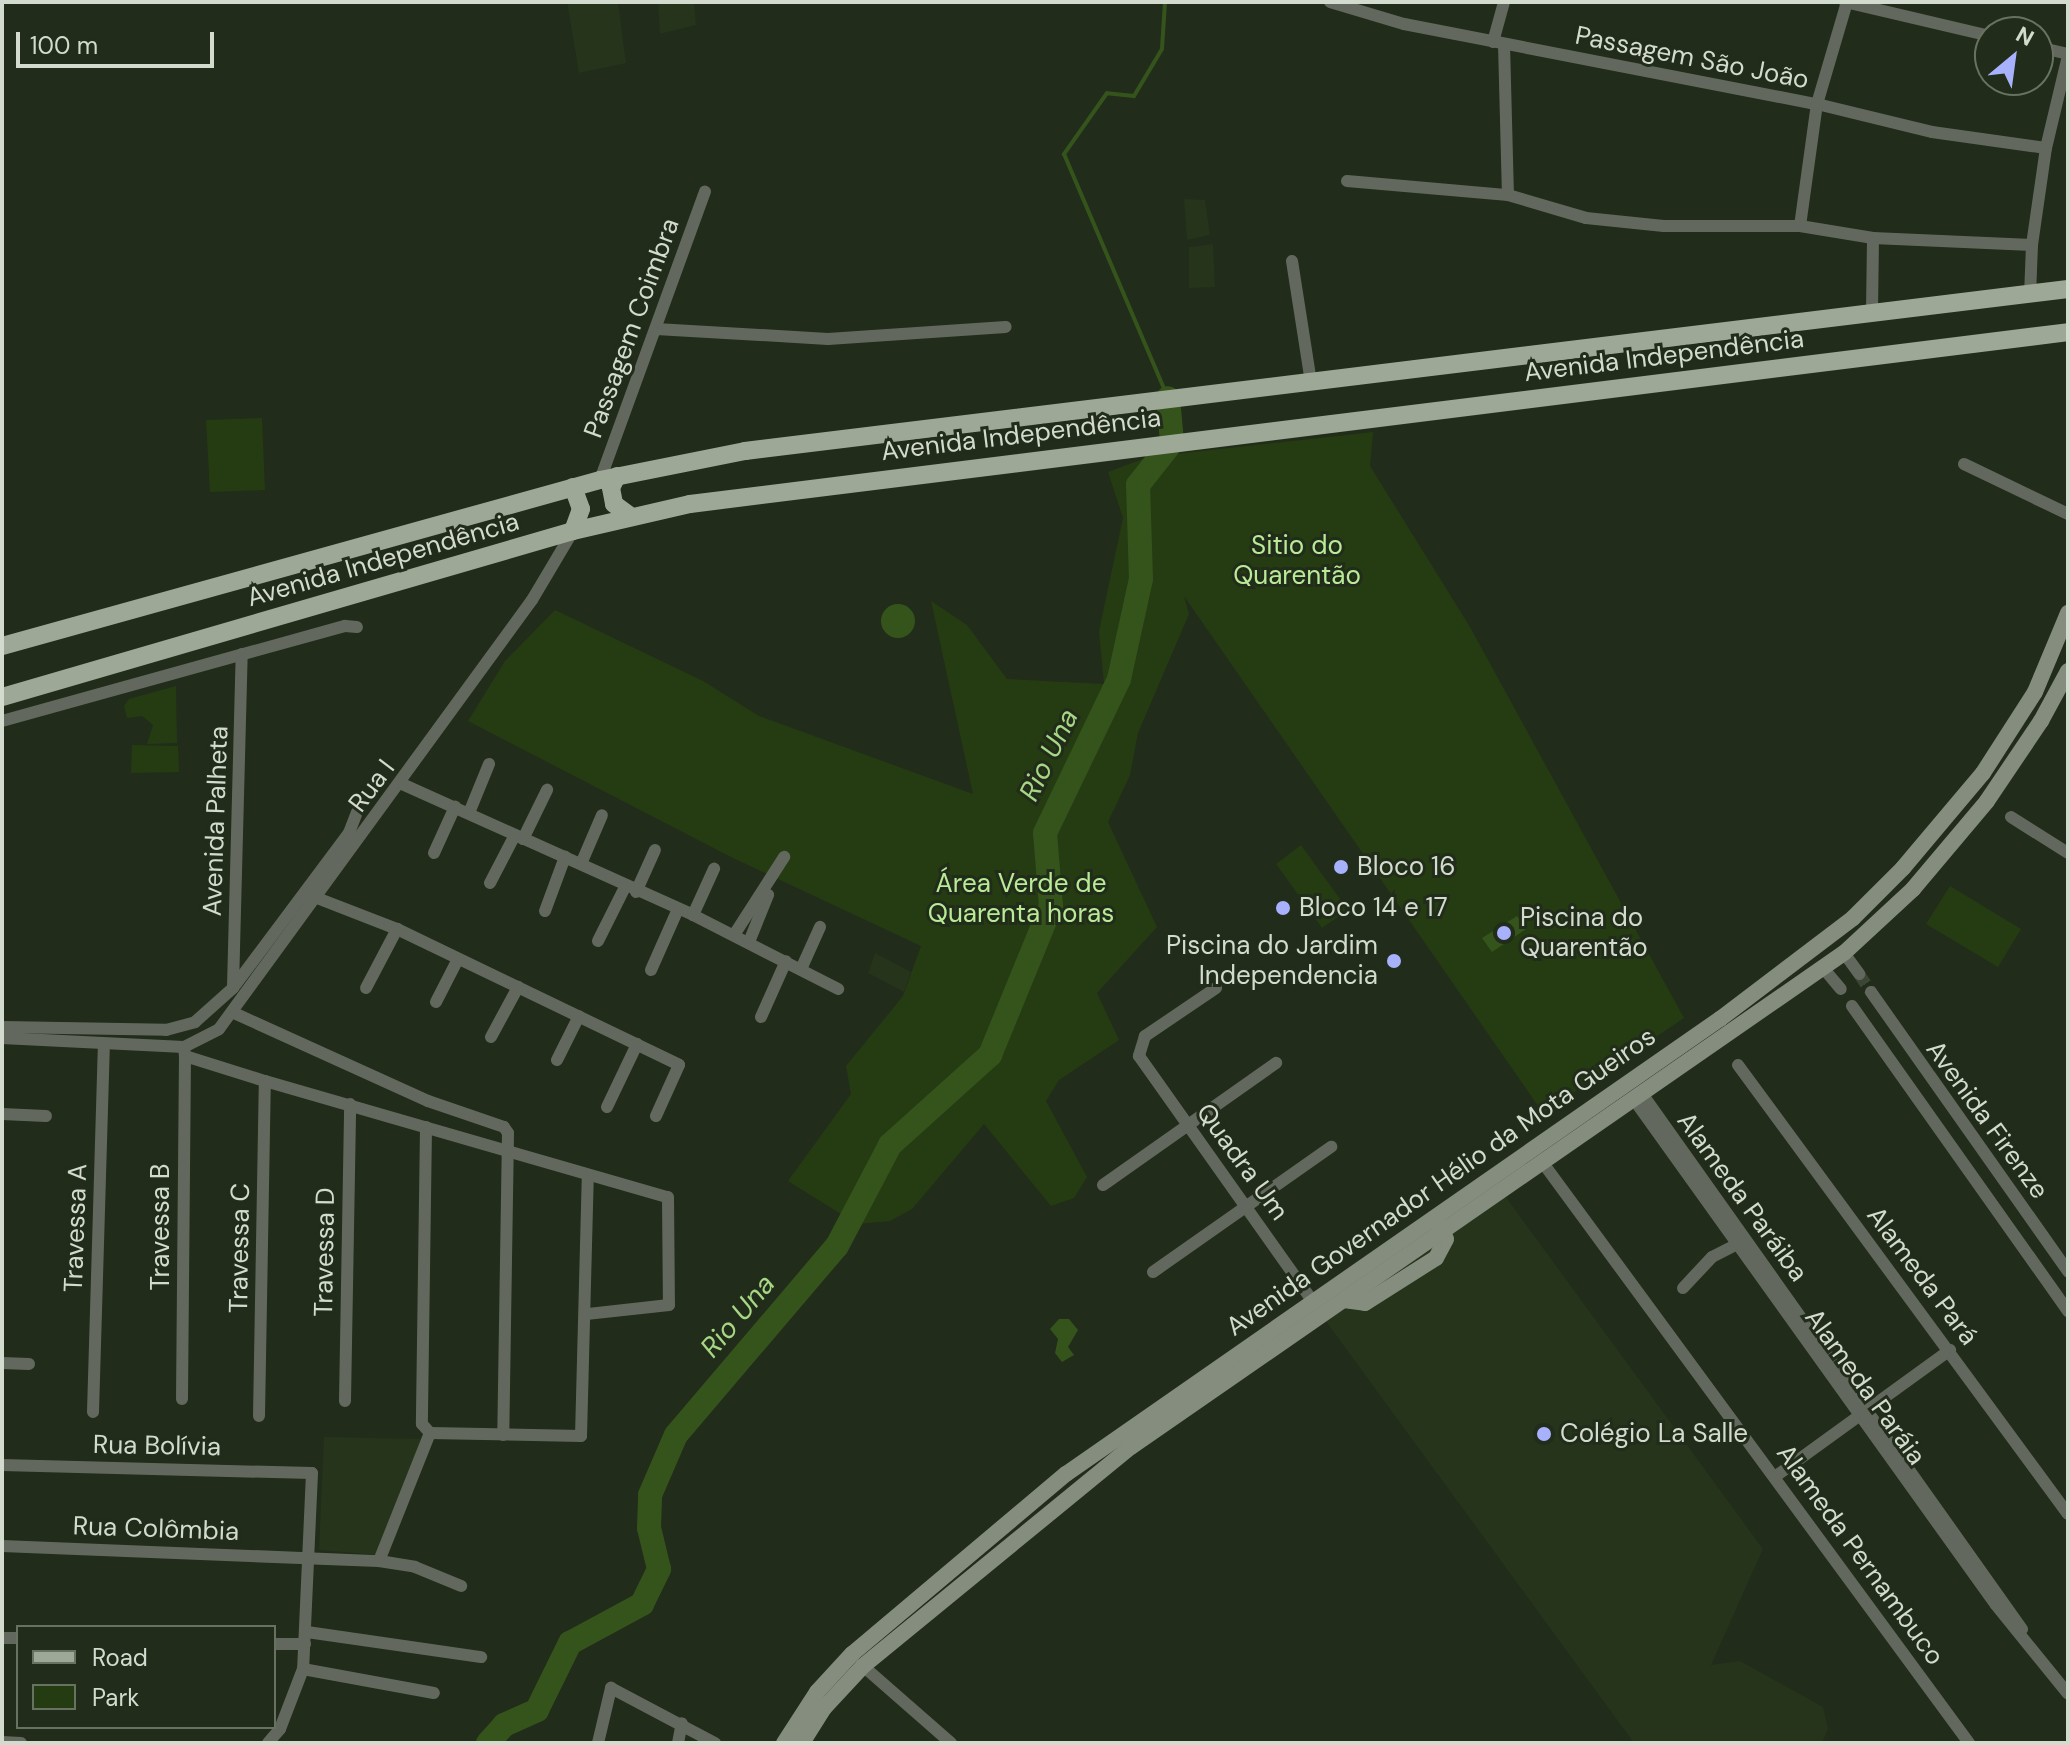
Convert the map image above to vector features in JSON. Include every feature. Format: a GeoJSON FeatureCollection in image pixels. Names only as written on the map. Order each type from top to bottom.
{"type":"FeatureCollection","features":[{"type":"Feature","properties":{"kind":"main road","name":"Avenida Independência"},"geometry":{"type":"LineString","coordinates":[[2,646],[573,487],[745,451],[2068,289]]}},
{"type":"Feature","properties":{"kind":"main road","name":"Avenida Independência"},"geometry":{"type":"LineString","coordinates":[[2,697],[629,515],[734,496],[2068,332]]}},
{"type":"Feature","properties":{"kind":"main road"},"geometry":{"type":"LineString","coordinates":[[609,478],[614,504],[629,515]]}},
{"type":"Feature","properties":{"kind":"main road"},"geometry":{"type":"LineString","coordinates":[[573,487],[581,509],[573,531]]}},
{"type":"Feature","properties":{"kind":"main road","name":"Avenida Governador Hélio da Mota Gueiros"},"geometry":{"type":"LineString","coordinates":[[784,1743],[817,1692],[852,1654],[1031,1501],[1123,1430],[1312,1300],[1438,1224],[1853,918],[1903,868],[1983,773],[2035,692],[2068,613]]}},
{"type":"Feature","properties":{"kind":"main road"},"geometry":{"type":"LineString","coordinates":[[1438,1224],[1543,1163],[1844,953],[1913,889],[1987,801],[2041,721],[2068,671]]}},
{"type":"Feature","properties":{"kind":"main road","name":"Avenida Governador Hélio da Mota Gueiros"},"geometry":{"type":"LineString","coordinates":[[802,1743],[824,1708],[863,1666],[1131,1447],[1344,1300],[1365,1303],[1409,1279],[1442,1252],[1438,1224]]}},
{"type":"Feature","properties":{"kind":"street","name":"Passagem São João"},"geometry":{"type":"LineString","coordinates":[[1330,2],[1404,24],[1817,104],[1932,132],[2046,148]]}},
{"type":"Feature","properties":{"kind":"street"},"geometry":{"type":"LineString","coordinates":[[1504,2],[1499,43],[1508,195]]}},
{"type":"Feature","properties":{"kind":"street"},"geometry":{"type":"LineString","coordinates":[[1800,226],[1817,104],[1846,2],[1974,32]]}},
{"type":"Feature","properties":{"kind":"street"},"geometry":{"type":"LineString","coordinates":[[2030,295],[2032,245],[2046,148],[2068,55]]}},
{"type":"Feature","properties":{"kind":"street"},"geometry":{"type":"LineString","coordinates":[[1347,181],[1508,195],[1586,218],[1664,226],[1800,226],[1873,238],[2032,245]]}},
{"type":"Feature","properties":{"kind":"street","name":"Passagem Coimbra"},"geometry":{"type":"LineString","coordinates":[[609,478],[656,329],[705,192]]}},
{"type":"Feature","properties":{"kind":"street"},"geometry":{"type":"LineString","coordinates":[[1872,311],[1873,238]]}},
{"type":"Feature","properties":{"kind":"street"},"geometry":{"type":"LineString","coordinates":[[1292,261],[1311,382]]}},
{"type":"Feature","properties":{"kind":"street"},"geometry":{"type":"LineString","coordinates":[[656,329],[828,339],[1006,327]]}},
{"type":"Feature","properties":{"kind":"street"},"geometry":{"type":"LineString","coordinates":[[1964,464],[2068,514]]}},
{"type":"Feature","properties":{"kind":"street","name":"Rua I"},"geometry":{"type":"LineString","coordinates":[[184,1052],[219,1029],[234,1013],[532,600],[573,531]]}},
{"type":"Feature","properties":{"kind":"street"},"geometry":{"type":"LineString","coordinates":[[2,721],[242,654],[357,627]]}},
{"type":"Feature","properties":{"kind":"street","name":"Avenida Palheta"},"geometry":{"type":"LineString","coordinates":[[233,988],[242,654]]}},
{"type":"Feature","properties":{"kind":"street"},"geometry":{"type":"LineString","coordinates":[[469,813],[489,764]]}},
{"type":"Feature","properties":{"kind":"street"},"geometry":{"type":"LineString","coordinates":[[402,784],[581,864],[631,890],[693,915],[802,967],[838,989]]}},
{"type":"Feature","properties":{"kind":"street"},"geometry":{"type":"LineString","coordinates":[[490,883],[547,790]]}},
{"type":"Feature","properties":{"kind":"street"},"geometry":{"type":"LineString","coordinates":[[434,853],[455,807]]}},
{"type":"Feature","properties":{"kind":"street"},"geometry":{"type":"LineString","coordinates":[[2,1027],[181,1028],[210,1011],[233,988],[349,833],[357,812]]}},
{"type":"Feature","properties":{"kind":"street"},"geometry":{"type":"LineString","coordinates":[[581,864],[602,815]]}},
{"type":"Feature","properties":{"kind":"street"},"geometry":{"type":"LineString","coordinates":[[2011,817],[2068,853]]}},
{"type":"Feature","properties":{"kind":"street"},"geometry":{"type":"LineString","coordinates":[[598,941],[655,850]]}},
{"type":"Feature","properties":{"kind":"street"},"geometry":{"type":"LineString","coordinates":[[545,911],[565,857]]}},
{"type":"Feature","properties":{"kind":"street"},"geometry":{"type":"LineString","coordinates":[[734,935],[784,857]]}},
{"type":"Feature","properties":{"kind":"street"},"geometry":{"type":"LineString","coordinates":[[693,915],[714,869]]}},
{"type":"Feature","properties":{"kind":"street"},"geometry":{"type":"LineString","coordinates":[[749,942],[768,895]]}},
{"type":"Feature","properties":{"kind":"street"},"geometry":{"type":"LineString","coordinates":[[317,898],[397,929],[679,1065],[656,1116]]}},
{"type":"Feature","properties":{"kind":"street"},"geometry":{"type":"LineString","coordinates":[[651,970],[678,909]]}},
{"type":"Feature","properties":{"kind":"street"},"geometry":{"type":"LineString","coordinates":[[802,967],[820,927]]}},
{"type":"Feature","properties":{"kind":"street"},"geometry":{"type":"LineString","coordinates":[[366,988],[397,929]]}},
{"type":"Feature","properties":{"kind":"street"},"geometry":{"type":"LineString","coordinates":[[1844,953],[1859,974]]}},
{"type":"Feature","properties":{"kind":"street"},"geometry":{"type":"LineString","coordinates":[[436,1002],[458,959]]}},
{"type":"Feature","properties":{"kind":"street"},"geometry":{"type":"LineString","coordinates":[[761,1017],[786,961]]}},
{"type":"Feature","properties":{"kind":"street"},"geometry":{"type":"LineString","coordinates":[[1824,969],[1841,989]]}},
{"type":"Feature","properties":{"kind":"street"},"geometry":{"type":"LineString","coordinates":[[491,1037],[518,987]]}},
{"type":"Feature","properties":{"kind":"street","name":"Quadra Um"},"geometry":{"type":"LineString","coordinates":[[1216,988],[1145,1036],[1137,1049],[1312,1300]]}},
{"type":"Feature","properties":{"kind":"street","name":"Avenida Firenze"},"geometry":{"type":"LineString","coordinates":[[1871,992],[2068,1271]]}},
{"type":"Feature","properties":{"kind":"street"},"geometry":{"type":"LineString","coordinates":[[1852,1006],[2068,1311]]}},
{"type":"Feature","properties":{"kind":"street"},"geometry":{"type":"LineString","coordinates":[[234,1013],[428,1101],[504,1127],[507,1152],[503,1435]]}},
{"type":"Feature","properties":{"kind":"street"},"geometry":{"type":"LineString","coordinates":[[557,1060],[579,1016]]}},
{"type":"Feature","properties":{"kind":"street"},"geometry":{"type":"LineString","coordinates":[[1894,1068],[1900,1036]]}},
{"type":"Feature","properties":{"kind":"street","name":"Rua I"},"geometry":{"type":"LineString","coordinates":[[2,1038],[184,1052],[265,1081],[668,1197],[669,1305],[665,1310],[588,1314]]}},
{"type":"Feature","properties":{"kind":"street"},"geometry":{"type":"LineString","coordinates":[[607,1107],[637,1044]]}},
{"type":"Feature","properties":{"kind":"street","name":"Travessa A"},"geometry":{"type":"LineString","coordinates":[[93,1412],[104,1045]]}},
{"type":"Feature","properties":{"kind":"street","name":"Travessa B"},"geometry":{"type":"LineString","coordinates":[[182,1399],[184,1052]]}},
{"type":"Feature","properties":{"kind":"street"},"geometry":{"type":"LineString","coordinates":[[1103,1185],[1276,1063]]}},
{"type":"Feature","properties":{"kind":"street","name":"Alameda Pará"},"geometry":{"type":"LineString","coordinates":[[1738,1065],[2068,1514]]}},
{"type":"Feature","properties":{"kind":"street","name":"Travessa C"},"geometry":{"type":"LineString","coordinates":[[259,1416],[265,1081]]}},
{"type":"Feature","properties":{"kind":"street","name":"Alameda Paráia"},"geometry":{"type":"LineString","coordinates":[[1639,1098],[1736,1245],[1863,1414]]}},
{"type":"Feature","properties":{"kind":"street","name":"Alameda Paráiba"},"geometry":{"type":"LineString","coordinates":[[1639,1098],[1863,1414],[2068,1694]]}},
{"type":"Feature","properties":{"kind":"street","name":"Travessa D"},"geometry":{"type":"LineString","coordinates":[[345,1401],[350,1104]]}},
{"type":"Feature","properties":{"kind":"street"},"geometry":{"type":"LineString","coordinates":[[2,1114],[46,1116]]}},
{"type":"Feature","properties":{"kind":"street"},"geometry":{"type":"LineString","coordinates":[[379,1561],[426,1428],[426,1127]]}},
{"type":"Feature","properties":{"kind":"street"},"geometry":{"type":"LineString","coordinates":[[1153,1272],[1331,1147]]}},
{"type":"Feature","properties":{"kind":"street","name":"Alameda Pernambuco"},"geometry":{"type":"LineString","coordinates":[[1543,1163],[1776,1476],[1969,1743]]}},
{"type":"Feature","properties":{"kind":"street"},"geometry":{"type":"LineString","coordinates":[[426,1428],[503,1435],[581,1436],[588,1314],[588,1176]]}},
{"type":"Feature","properties":{"kind":"street"},"geometry":{"type":"LineString","coordinates":[[1995,1208],[2013,1195]]}},
{"type":"Feature","properties":{"kind":"street"},"geometry":{"type":"LineString","coordinates":[[1683,1288],[1712,1257],[1736,1245]]}},
{"type":"Feature","properties":{"kind":"street"},"geometry":{"type":"LineString","coordinates":[[1776,1476],[1950,1350]]}},
{"type":"Feature","properties":{"kind":"street"},"geometry":{"type":"LineString","coordinates":[[2,1363],[29,1364]]}},
{"type":"Feature","properties":{"kind":"street","name":"Rua Bolívia"},"geometry":{"type":"LineString","coordinates":[[2,1465],[312,1473],[309,1557]]}},
{"type":"Feature","properties":{"kind":"street","name":"Rua Colômbia"},"geometry":{"type":"LineString","coordinates":[[2,1546],[379,1561],[415,1567],[461,1586]]}},
{"type":"Feature","properties":{"kind":"street"},"geometry":{"type":"LineString","coordinates":[[276,1729],[303,1669],[309,1557]]}},
{"type":"Feature","properties":{"kind":"street"},"geometry":{"type":"LineString","coordinates":[[276,1644],[306,1638],[481,1657]]}},
{"type":"Feature","properties":{"kind":"street"},"geometry":{"type":"LineString","coordinates":[[863,1666],[951,1743]]}},
{"type":"Feature","properties":{"kind":"street"},"geometry":{"type":"LineString","coordinates":[[303,1669],[434,1693]]}},
{"type":"Feature","properties":{"kind":"street"},"geometry":{"type":"LineString","coordinates":[[598,1743],[611,1688],[715,1743]]}},
{"type":"Feature","properties":{"kind":"street"},"geometry":{"type":"LineString","coordinates":[[678,1743],[682,1723]]}},
{"type":"Feature","properties":{"kind":"street"},"geometry":{"type":"LineString","coordinates":[[2,1742],[21,1743]]}},
{"type":"Feature","properties":{"kind":"shaded area"},"geometry":{"type":"Polygon","coordinates":[[[567,2],[618,2],[626,63],[579,73],[567,2]]]}},
{"type":"Feature","properties":{"kind":"shaded area"},"geometry":{"type":"Polygon","coordinates":[[[658,2],[694,2],[696,25],[660,34],[658,2]]]}},
{"type":"Feature","properties":{"kind":"shaded area"},"geometry":{"type":"Polygon","coordinates":[[[1184,199],[1205,200],[1210,235],[1187,240],[1184,199]]]}},
{"type":"Feature","properties":{"kind":"shaded area"},"geometry":{"type":"Polygon","coordinates":[[[1213,244],[1215,287],[1189,288],[1189,247],[1213,244]]]}},
{"type":"Feature","properties":{"kind":"shaded area"},"geometry":{"type":"Polygon","coordinates":[[[898,604],[910,609],[915,621],[910,633],[898,638],[886,633],[881,621],[886,609],[898,604]]]}},
{"type":"Feature","properties":{"kind":"shaded area","name":"Piscina do Quarentão"},"geometry":{"type":"Polygon","coordinates":[[[1517,916],[1526,929],[1492,952],[1482,938],[1517,916]]]}},
{"type":"Feature","properties":{"kind":"shaded area"},"geometry":{"type":"Polygon","coordinates":[[[875,953],[911,972],[904,992],[868,973],[875,953]]]}},
{"type":"Feature","properties":{"kind":"shaded area","name":"Colégio La Salle"},"geometry":{"type":"Polygon","coordinates":[[[1505,1196],[1763,1549],[1711,1665],[1740,1661],[1823,1707],[1828,1729],[1822,1743],[1634,1743],[1325,1320],[1505,1196]]]}},
{"type":"Feature","properties":{"kind":"shaded area"},"geometry":{"type":"Polygon","coordinates":[[[1059,1319],[1069,1319],[1078,1330],[1068,1347],[1074,1355],[1062,1362],[1055,1353],[1058,1339],[1050,1329],[1059,1319]]]}},
{"type":"Feature","properties":{"kind":"shaded area"},"geometry":{"type":"Polygon","coordinates":[[[324,1437],[425,1439],[378,1555],[319,1550],[324,1437]]]}},
{"type":"Feature","properties":{"kind":"green space"},"geometry":{"type":"Polygon","coordinates":[[[262,418],[265,490],[210,492],[206,420],[262,418]]]}},
{"type":"Feature","properties":{"kind":"green space"},"geometry":{"type":"Polygon","coordinates":[[[1373,432],[1370,466],[1470,627],[1684,1018],[1543,1113],[1184,596],[1189,614],[1138,733],[1130,775],[1108,822],[1157,927],[1097,993],[1119,1040],[1059,1080],[1046,1101],[1087,1177],[1074,1198],[1051,1206],[984,1124],[912,1209],[890,1221],[857,1224],[788,1181],[851,1094],[846,1066],[903,996],[921,946],[731,857],[468,721],[505,661],[555,610],[703,681],[759,716],[973,794],[931,601],[967,625],[1007,679],[1104,684],[1099,631],[1123,518],[1108,472],[1148,457],[1154,481],[1175,454],[1373,432]]]}},
{"type":"Feature","properties":{"kind":"green space"},"geometry":{"type":"Polygon","coordinates":[[[176,686],[177,743],[147,744],[153,725],[142,716],[127,718],[124,706],[129,699],[176,686]]]}},
{"type":"Feature","properties":{"kind":"green space"},"geometry":{"type":"Polygon","coordinates":[[[132,745],[178,746],[179,772],[131,773],[132,745]]]}},
{"type":"Feature","properties":{"kind":"green space"},"geometry":{"type":"Polygon","coordinates":[[[1301,845],[1348,910],[1322,928],[1276,864],[1301,845]]]}},
{"type":"Feature","properties":{"kind":"green space"},"geometry":{"type":"Polygon","coordinates":[[[1950,886],[2021,929],[1998,967],[1926,924],[1950,886]]]}},
{"type":"Feature","properties":{"kind":"waterway","name":"Rio Una"},"geometry":{"type":"LineString","coordinates":[[1165,2],[1162,49],[1134,96],[1107,93],[1064,154],[1167,395]]}},
{"type":"Feature","properties":{"kind":"waterway","name":"Rio Una"},"geometry":{"type":"LineString","coordinates":[[488,1743],[504,1725],[537,1710],[570,1643],[642,1604],[659,1569],[649,1528],[650,1495],[676,1435],[837,1246],[890,1145],[990,1055],[1051,906],[1045,833],[1119,679],[1141,579],[1138,485],[1172,442],[1168,398]]}},
{"type":"Feature","properties":{"kind":"tunnel"},"geometry":{"type":"LineString","coordinates":[[1859,974],[1871,992]]}},
{"type":"Feature","properties":{"kind":"place","name":"Bloco 16"},"geometry":{"type":"Point","coordinates":[1341,867]}},
{"type":"Feature","properties":{"kind":"place","name":"Bloco 14 e 17"},"geometry":{"type":"Point","coordinates":[1283,908]}},
{"type":"Feature","properties":{"kind":"place","name":"Piscina do Quarentão"},"geometry":{"type":"Point","coordinates":[1504,933]}},
{"type":"Feature","properties":{"kind":"place","name":"Piscina do Jardim Independencia"},"geometry":{"type":"Point","coordinates":[1394,961]}},
{"type":"Feature","properties":{"kind":"place","name":"Colégio La Salle"},"geometry":{"type":"Point","coordinates":[1544,1434]}},
{"type":"Feature","properties":{"kind":"park label","name":"Sitio do Quarentão"},"geometry":{"type":"Point","coordinates":[1297,561]}},
{"type":"Feature","properties":{"kind":"park label","name":"Área Verde de Quarenta horas"},"geometry":{"type":"Point","coordinates":[1021,899]}}]}
